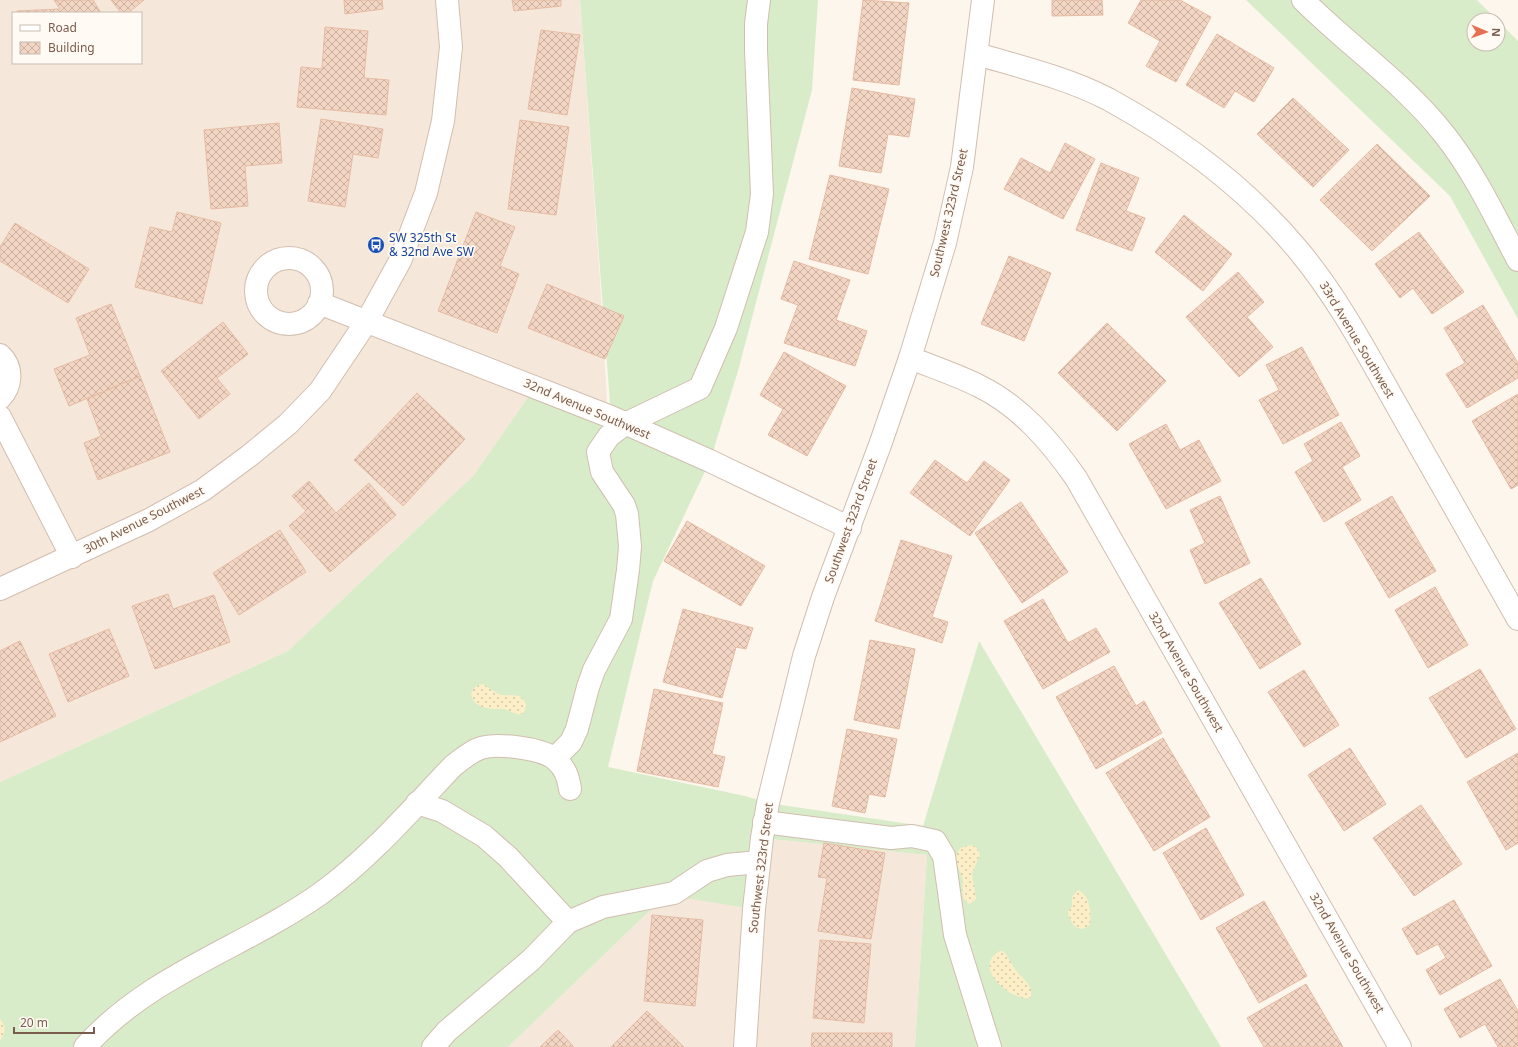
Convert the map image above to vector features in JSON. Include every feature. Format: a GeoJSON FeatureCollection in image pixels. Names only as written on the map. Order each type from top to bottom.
{"type":"FeatureCollection","features":[{"type":"Feature","properties":{"kind":"street","name":"30th Avenue Southwest"},"geometry":{"type":"LineString","coordinates":[[0,589],[72,557],[149,520],[203,490],[249,456],[288,424],[320,391],[366,321],[400,261],[426,193],[443,121],[451,47],[447,0]]}},
{"type":"Feature","properties":{"kind":"street"},"geometry":{"type":"LineString","coordinates":[[555,758],[571,742],[578,730],[588,687],[594,670],[621,619],[630,546],[629,523],[624,505],[602,472],[598,452],[608,436],[625,424],[700,388],[726,328],[757,232],[762,194],[756,50],[756,24],[759,0]]}},
{"type":"Feature","properties":{"kind":"street","name":"Southwest 323rd Street"},"geometry":{"type":"LineString","coordinates":[[745,1047],[759,862],[764,822],[785,729],[804,656],[823,597],[850,528],[910,358],[945,243],[962,167],[983,0]]}},
{"type":"Feature","properties":{"kind":"street"},"geometry":{"type":"LineString","coordinates":[[1303,0],[1328,24],[1364,53],[1402,89],[1444,133],[1482,189],[1518,260]]}},
{"type":"Feature","properties":{"kind":"street","name":"33rd Avenue Southwest"},"geometry":{"type":"LineString","coordinates":[[977,54],[1037,71],[1106,99],[1172,138],[1235,186],[1268,216],[1299,251],[1350,324],[1518,619]]}},
{"type":"Feature","properties":{"kind":"street","name":"32nd Avenue Southwest"},"geometry":{"type":"LineString","coordinates":[[319,302],[625,424],[710,461],[850,528]]}},
{"type":"Feature","properties":{"kind":"street"},"geometry":{"type":"LineString","coordinates":[[0,355],[8,368],[10,378],[8,388],[0,398]]}},
{"type":"Feature","properties":{"kind":"street","name":"32nd Avenue Southwest"},"geometry":{"type":"LineString","coordinates":[[910,358],[978,386],[1004,401],[1042,435],[1076,478],[1400,1047]]}},
{"type":"Feature","properties":{"kind":"street"},"geometry":{"type":"LineString","coordinates":[[0,417],[72,557]]}},
{"type":"Feature","properties":{"kind":"street"},"geometry":{"type":"LineString","coordinates":[[86,1047],[102,1028],[134,1001],[177,974],[236,944],[320,894],[360,862],[453,766],[466,756],[482,748],[516,748],[536,751],[555,758],[568,775],[570,789]]}},
{"type":"Feature","properties":{"kind":"street"},"geometry":{"type":"LineString","coordinates":[[417,803],[442,811],[484,836],[508,857],[568,922]]}},
{"type":"Feature","properties":{"kind":"street"},"geometry":{"type":"LineString","coordinates":[[764,822],[891,838],[912,836],[935,841],[944,856],[955,935],[990,1047]]}},
{"type":"Feature","properties":{"kind":"street"},"geometry":{"type":"LineString","coordinates":[[433,1047],[448,1031],[531,960],[568,922],[603,907],[674,893],[708,871],[727,865],[759,862]]}},
{"type":"Feature","properties":{"kind":"shaded area"},"geometry":{"type":"Polygon","coordinates":[[[0,0],[580,0],[600,280],[609,436],[535,387],[474,475],[288,651],[0,782],[0,0]]]}},
{"type":"Feature","properties":{"kind":"shaded area"},"geometry":{"type":"Polygon","coordinates":[[[762,838],[927,855],[915,1047],[508,1047],[666,895],[762,838]]]}},
{"type":"Feature","properties":{"kind":"green space"},"geometry":{"type":"Polygon","coordinates":[[[580,0],[818,0],[812,90],[738,371],[710,461],[653,581],[608,767],[745,796],[768,803],[923,826],[979,641],[1221,1047],[915,1047],[927,855],[762,838],[754,909],[666,895],[508,1047],[0,1047],[0,782],[288,651],[474,475],[535,387],[611,417],[580,0]]]}},
{"type":"Feature","properties":{"kind":"green space"},"geometry":{"type":"Polygon","coordinates":[[[1246,0],[1477,0],[1489,12],[1466,12],[1466,52],[1506,52],[1506,29],[1518,41],[1518,319],[1450,196],[1246,0]]]}},
{"type":"Feature","properties":{"kind":"sand"},"geometry":{"type":"Polygon","coordinates":[[[483,684],[499,694],[521,697],[526,704],[523,713],[517,714],[503,709],[493,709],[479,705],[472,698],[471,693],[476,686],[483,684]]]}},
{"type":"Feature","properties":{"kind":"sand"},"geometry":{"type":"Polygon","coordinates":[[[971,845],[976,847],[980,854],[972,874],[976,899],[969,904],[964,899],[963,882],[956,863],[956,858],[960,848],[971,845]]]}},
{"type":"Feature","properties":{"kind":"sand"},"geometry":{"type":"Polygon","coordinates":[[[1078,890],[1086,896],[1090,910],[1090,925],[1083,929],[1080,929],[1072,923],[1068,911],[1072,907],[1072,897],[1078,890]]]}},
{"type":"Feature","properties":{"kind":"sand"},"geometry":{"type":"Polygon","coordinates":[[[1000,951],[1003,951],[1030,987],[1030,998],[1013,994],[1004,989],[991,974],[990,966],[992,958],[1000,951]]]}},
{"type":"Feature","properties":{"kind":"sand"},"geometry":{"type":"Polygon","coordinates":[[[0,1019],[4,1025],[4,1030],[0,1041],[0,1019]]]}},
{"type":"Feature","properties":{"kind":"building"},"geometry":{"type":"Polygon","coordinates":[[[54,0],[93,0],[100,12],[17,12],[17,11],[60,9],[54,0]]]}},
{"type":"Feature","properties":{"kind":"building"},"geometry":{"type":"Polygon","coordinates":[[[111,0],[144,0],[129,12],[120,12],[111,0]]]}},
{"type":"Feature","properties":{"kind":"building"},"geometry":{"type":"Polygon","coordinates":[[[344,0],[382,0],[383,9],[345,14],[344,0]]]}},
{"type":"Feature","properties":{"kind":"building"},"geometry":{"type":"Polygon","coordinates":[[[512,0],[561,0],[561,6],[514,11],[512,0]]]}},
{"type":"Feature","properties":{"kind":"building"},"geometry":{"type":"Polygon","coordinates":[[[863,0],[909,3],[899,85],[853,80],[863,0]]]}},
{"type":"Feature","properties":{"kind":"building"},"geometry":{"type":"Polygon","coordinates":[[[1052,0],[1102,0],[1103,15],[1052,16],[1052,0]]]}},
{"type":"Feature","properties":{"kind":"building"},"geometry":{"type":"Polygon","coordinates":[[[1141,0],[1180,0],[1211,17],[1176,82],[1146,66],[1160,41],[1128,23],[1141,0]]]}},
{"type":"Feature","properties":{"kind":"building"},"geometry":{"type":"Polygon","coordinates":[[[325,27],[368,31],[364,78],[389,80],[386,115],[297,107],[301,67],[322,69],[325,27]]]}},
{"type":"Feature","properties":{"kind":"building"},"geometry":{"type":"Polygon","coordinates":[[[541,30],[580,35],[567,115],[528,109],[541,30]]]}},
{"type":"Feature","properties":{"kind":"building"},"geometry":{"type":"Polygon","coordinates":[[[1217,34],[1274,68],[1254,102],[1235,91],[1224,108],[1186,85],[1217,34]]]}},
{"type":"Feature","properties":{"kind":"building"},"geometry":{"type":"Polygon","coordinates":[[[852,88],[915,99],[909,137],[888,134],[881,173],[839,166],[852,88]]]}},
{"type":"Feature","properties":{"kind":"building"},"geometry":{"type":"Polygon","coordinates":[[[1293,98],[1349,150],[1313,187],[1257,134],[1293,98]]]}},
{"type":"Feature","properties":{"kind":"building"},"geometry":{"type":"Polygon","coordinates":[[[321,119],[383,129],[378,158],[353,154],[345,207],[308,201],[321,119]]]}},
{"type":"Feature","properties":{"kind":"building"},"geometry":{"type":"Polygon","coordinates":[[[520,120],[569,127],[556,215],[508,209],[520,120]]]}},
{"type":"Feature","properties":{"kind":"building"},"geometry":{"type":"Polygon","coordinates":[[[279,123],[282,163],[245,166],[248,206],[211,209],[204,130],[279,123]]]}},
{"type":"Feature","properties":{"kind":"building"},"geometry":{"type":"Polygon","coordinates":[[[1065,143],[1095,159],[1063,219],[1004,189],[1021,158],[1050,173],[1065,143]]]}},
{"type":"Feature","properties":{"kind":"building"},"geometry":{"type":"Polygon","coordinates":[[[1377,144],[1430,196],[1372,251],[1320,200],[1377,144]]]}},
{"type":"Feature","properties":{"kind":"building"},"geometry":{"type":"Polygon","coordinates":[[[1101,163],[1139,178],[1126,211],[1145,218],[1132,251],[1076,230],[1101,163]]]}},
{"type":"Feature","properties":{"kind":"building"},"geometry":{"type":"Polygon","coordinates":[[[830,175],[889,189],[868,274],[809,259],[830,175]]]}},
{"type":"Feature","properties":{"kind":"building"},"geometry":{"type":"Polygon","coordinates":[[[177,212],[221,223],[202,304],[135,287],[150,227],[172,232],[177,212]]]}},
{"type":"Feature","properties":{"kind":"building"},"geometry":{"type":"Polygon","coordinates":[[[476,212],[515,227],[500,266],[519,274],[497,333],[438,311],[476,212]]]}},
{"type":"Feature","properties":{"kind":"building"},"geometry":{"type":"Polygon","coordinates":[[[1184,215],[1232,254],[1203,291],[1155,252],[1184,215]]]}},
{"type":"Feature","properties":{"kind":"building"},"geometry":{"type":"Polygon","coordinates":[[[15,223],[89,269],[68,303],[0,261],[0,247],[15,223]]]}},
{"type":"Feature","properties":{"kind":"building"},"geometry":{"type":"Polygon","coordinates":[[[1419,232],[1464,292],[1432,314],[1413,288],[1400,298],[1375,264],[1419,232]]]}},
{"type":"Feature","properties":{"kind":"building"},"geometry":{"type":"Polygon","coordinates":[[[1009,256],[1051,273],[1024,341],[981,324],[1009,256]]]}},
{"type":"Feature","properties":{"kind":"building"},"geometry":{"type":"Polygon","coordinates":[[[794,261],[850,280],[836,320],[867,331],[855,366],[784,343],[798,305],[781,299],[794,261]]]}},
{"type":"Feature","properties":{"kind":"building"},"geometry":{"type":"Polygon","coordinates":[[[1238,272],[1264,302],[1247,317],[1273,347],[1239,377],[1186,317],[1238,272]]]}},
{"type":"Feature","properties":{"kind":"building"},"geometry":{"type":"Polygon","coordinates":[[[547,284],[624,316],[605,359],[528,328],[547,284]]]}},
{"type":"Feature","properties":{"kind":"building"},"geometry":{"type":"Polygon","coordinates":[[[111,304],[140,376],[69,406],[54,369],[90,355],[76,318],[111,304]]]}},
{"type":"Feature","properties":{"kind":"building"},"geometry":{"type":"Polygon","coordinates":[[[1483,305],[1518,363],[1518,378],[1467,408],[1446,374],[1465,363],[1444,328],[1483,305]]]}},
{"type":"Feature","properties":{"kind":"building"},"geometry":{"type":"Polygon","coordinates":[[[223,322],[248,354],[217,378],[230,394],[199,419],[161,371],[223,322]]]}},
{"type":"Feature","properties":{"kind":"building"},"geometry":{"type":"Polygon","coordinates":[[[1107,323],[1166,381],[1117,431],[1058,373],[1107,323]]]}},
{"type":"Feature","properties":{"kind":"building"},"geometry":{"type":"Polygon","coordinates":[[[1302,347],[1339,415],[1283,444],[1259,400],[1279,390],[1266,365],[1302,347]]]}},
{"type":"Feature","properties":{"kind":"building"},"geometry":{"type":"Polygon","coordinates":[[[784,352],[846,386],[807,456],[768,435],[783,409],[760,395],[784,352]]]}},
{"type":"Feature","properties":{"kind":"building"},"geometry":{"type":"Polygon","coordinates":[[[140,376],[170,452],[98,480],[84,443],[101,436],[87,399],[140,376]]]}},
{"type":"Feature","properties":{"kind":"building"},"geometry":{"type":"Polygon","coordinates":[[[417,393],[465,439],[403,506],[354,460],[417,393]]]}},
{"type":"Feature","properties":{"kind":"building"},"geometry":{"type":"Polygon","coordinates":[[[1518,394],[1518,485],[1511,489],[1472,421],[1518,394]]]}},
{"type":"Feature","properties":{"kind":"building"},"geometry":{"type":"Polygon","coordinates":[[[1341,422],[1360,456],[1342,467],[1361,500],[1324,522],[1295,472],[1313,461],[1304,444],[1341,422]]]}},
{"type":"Feature","properties":{"kind":"building"},"geometry":{"type":"Polygon","coordinates":[[[1166,424],[1180,450],[1199,440],[1221,481],[1166,509],[1129,444],[1166,424]]]}},
{"type":"Feature","properties":{"kind":"building"},"geometry":{"type":"Polygon","coordinates":[[[935,460],[967,483],[984,461],[1010,480],[970,536],[910,493],[935,460]]]}},
{"type":"Feature","properties":{"kind":"building"},"geometry":{"type":"Polygon","coordinates":[[[309,481],[336,513],[369,483],[396,515],[330,572],[289,526],[306,511],[292,496],[309,481]]]}},
{"type":"Feature","properties":{"kind":"building"},"geometry":{"type":"Polygon","coordinates":[[[1220,496],[1250,563],[1205,584],[1190,550],[1205,543],[1190,510],[1220,496]]]}},
{"type":"Feature","properties":{"kind":"building"},"geometry":{"type":"Polygon","coordinates":[[[1392,496],[1436,571],[1389,598],[1345,523],[1392,496]]]}},
{"type":"Feature","properties":{"kind":"building"},"geometry":{"type":"Polygon","coordinates":[[[1021,502],[1068,572],[1022,603],[975,533],[1021,502]]]}},
{"type":"Feature","properties":{"kind":"building"},"geometry":{"type":"Polygon","coordinates":[[[687,521],[765,566],[741,606],[664,561],[687,521]]]}},
{"type":"Feature","properties":{"kind":"building"},"geometry":{"type":"Polygon","coordinates":[[[280,530],[306,572],[239,615],[213,573],[280,530]]]}},
{"type":"Feature","properties":{"kind":"building"},"geometry":{"type":"Polygon","coordinates":[[[901,540],[952,556],[932,617],[948,622],[942,643],[875,621],[901,540]]]}},
{"type":"Feature","properties":{"kind":"building"},"geometry":{"type":"Polygon","coordinates":[[[1261,578],[1301,644],[1260,669],[1219,603],[1261,578]]]}},
{"type":"Feature","properties":{"kind":"building"},"geometry":{"type":"Polygon","coordinates":[[[1435,587],[1468,645],[1428,668],[1395,610],[1435,587]]]}},
{"type":"Feature","properties":{"kind":"building"},"geometry":{"type":"Polygon","coordinates":[[[168,594],[173,609],[214,595],[230,642],[155,669],[132,606],[168,594]]]}},
{"type":"Feature","properties":{"kind":"building"},"geometry":{"type":"Polygon","coordinates":[[[1043,599],[1068,643],[1096,628],[1110,652],[1043,689],[1004,621],[1043,599]]]}},
{"type":"Feature","properties":{"kind":"building"},"geometry":{"type":"Polygon","coordinates":[[[683,609],[753,628],[746,649],[736,647],[722,698],[663,682],[683,609]]]}},
{"type":"Feature","properties":{"kind":"building"},"geometry":{"type":"Polygon","coordinates":[[[109,629],[129,676],[68,702],[49,654],[109,629]]]}},
{"type":"Feature","properties":{"kind":"building"},"geometry":{"type":"Polygon","coordinates":[[[870,640],[915,649],[899,729],[854,720],[870,640]]]}},
{"type":"Feature","properties":{"kind":"building"},"geometry":{"type":"Polygon","coordinates":[[[20,641],[56,716],[0,742],[0,651],[20,641]]]}},
{"type":"Feature","properties":{"kind":"building"},"geometry":{"type":"Polygon","coordinates":[[[1114,666],[1136,706],[1144,701],[1162,733],[1096,769],[1056,697],[1114,666]]]}},
{"type":"Feature","properties":{"kind":"building"},"geometry":{"type":"Polygon","coordinates":[[[1480,669],[1516,729],[1466,758],[1429,698],[1480,669]]]}},
{"type":"Feature","properties":{"kind":"building"},"geometry":{"type":"Polygon","coordinates":[[[1304,670],[1339,725],[1304,747],[1268,692],[1304,670]]]}},
{"type":"Feature","properties":{"kind":"building"},"geometry":{"type":"Polygon","coordinates":[[[654,689],[723,703],[712,754],[725,757],[718,787],[637,771],[654,689]]]}},
{"type":"Feature","properties":{"kind":"building"},"geometry":{"type":"Polygon","coordinates":[[[847,729],[897,739],[885,797],[869,794],[865,813],[832,806],[847,729]]]}},
{"type":"Feature","properties":{"kind":"building"},"geometry":{"type":"Polygon","coordinates":[[[1163,738],[1210,817],[1154,851],[1106,773],[1163,738]]]}},
{"type":"Feature","properties":{"kind":"building"},"geometry":{"type":"Polygon","coordinates":[[[1350,748],[1386,804],[1344,831],[1308,775],[1350,748]]]}},
{"type":"Feature","properties":{"kind":"building"},"geometry":{"type":"Polygon","coordinates":[[[1518,753],[1518,843],[1506,850],[1467,782],[1518,753]]]}},
{"type":"Feature","properties":{"kind":"building"},"geometry":{"type":"Polygon","coordinates":[[[1421,805],[1462,864],[1414,896],[1373,838],[1421,805]]]}},
{"type":"Feature","properties":{"kind":"building"},"geometry":{"type":"Polygon","coordinates":[[[1206,828],[1244,895],[1201,920],[1163,853],[1206,828]]]}},
{"type":"Feature","properties":{"kind":"building"},"geometry":{"type":"Polygon","coordinates":[[[824,843],[885,853],[871,939],[818,931],[827,878],[818,877],[824,843]]]}},
{"type":"Feature","properties":{"kind":"building"},"geometry":{"type":"Polygon","coordinates":[[[1454,900],[1492,966],[1440,995],[1426,970],[1446,958],[1438,944],[1417,955],[1402,929],[1454,900]]]}},
{"type":"Feature","properties":{"kind":"building"},"geometry":{"type":"Polygon","coordinates":[[[1264,901],[1307,976],[1259,1003],[1216,928],[1264,901]]]}},
{"type":"Feature","properties":{"kind":"building"},"geometry":{"type":"Polygon","coordinates":[[[652,915],[703,920],[695,1006],[644,1001],[652,915]]]}},
{"type":"Feature","properties":{"kind":"building"},"geometry":{"type":"Polygon","coordinates":[[[820,940],[871,944],[864,1023],[813,1018],[820,940]]]}},
{"type":"Feature","properties":{"kind":"building"},"geometry":{"type":"Polygon","coordinates":[[[1500,979],[1518,1011],[1518,1047],[1498,1047],[1485,1024],[1460,1038],[1444,1009],[1500,979]]]}},
{"type":"Feature","properties":{"kind":"building"},"geometry":{"type":"Polygon","coordinates":[[[1306,984],[1343,1047],[1264,1047],[1247,1018],[1306,984]]]}},
{"type":"Feature","properties":{"kind":"building"},"geometry":{"type":"Polygon","coordinates":[[[647,1011],[684,1047],[611,1047],[647,1011]]]}},
{"type":"Feature","properties":{"kind":"building"},"geometry":{"type":"Polygon","coordinates":[[[558,1030],[574,1047],[540,1047],[558,1030]]]}},
{"type":"Feature","properties":{"kind":"building"},"geometry":{"type":"Polygon","coordinates":[[[812,1033],[892,1033],[892,1047],[811,1047],[812,1033]]]}},
{"type":"Feature","properties":{"kind":"place","name":"SW 325th St & 32nd Ave SW"},"geometry":{"type":"Point","coordinates":[376,245]}}]}
